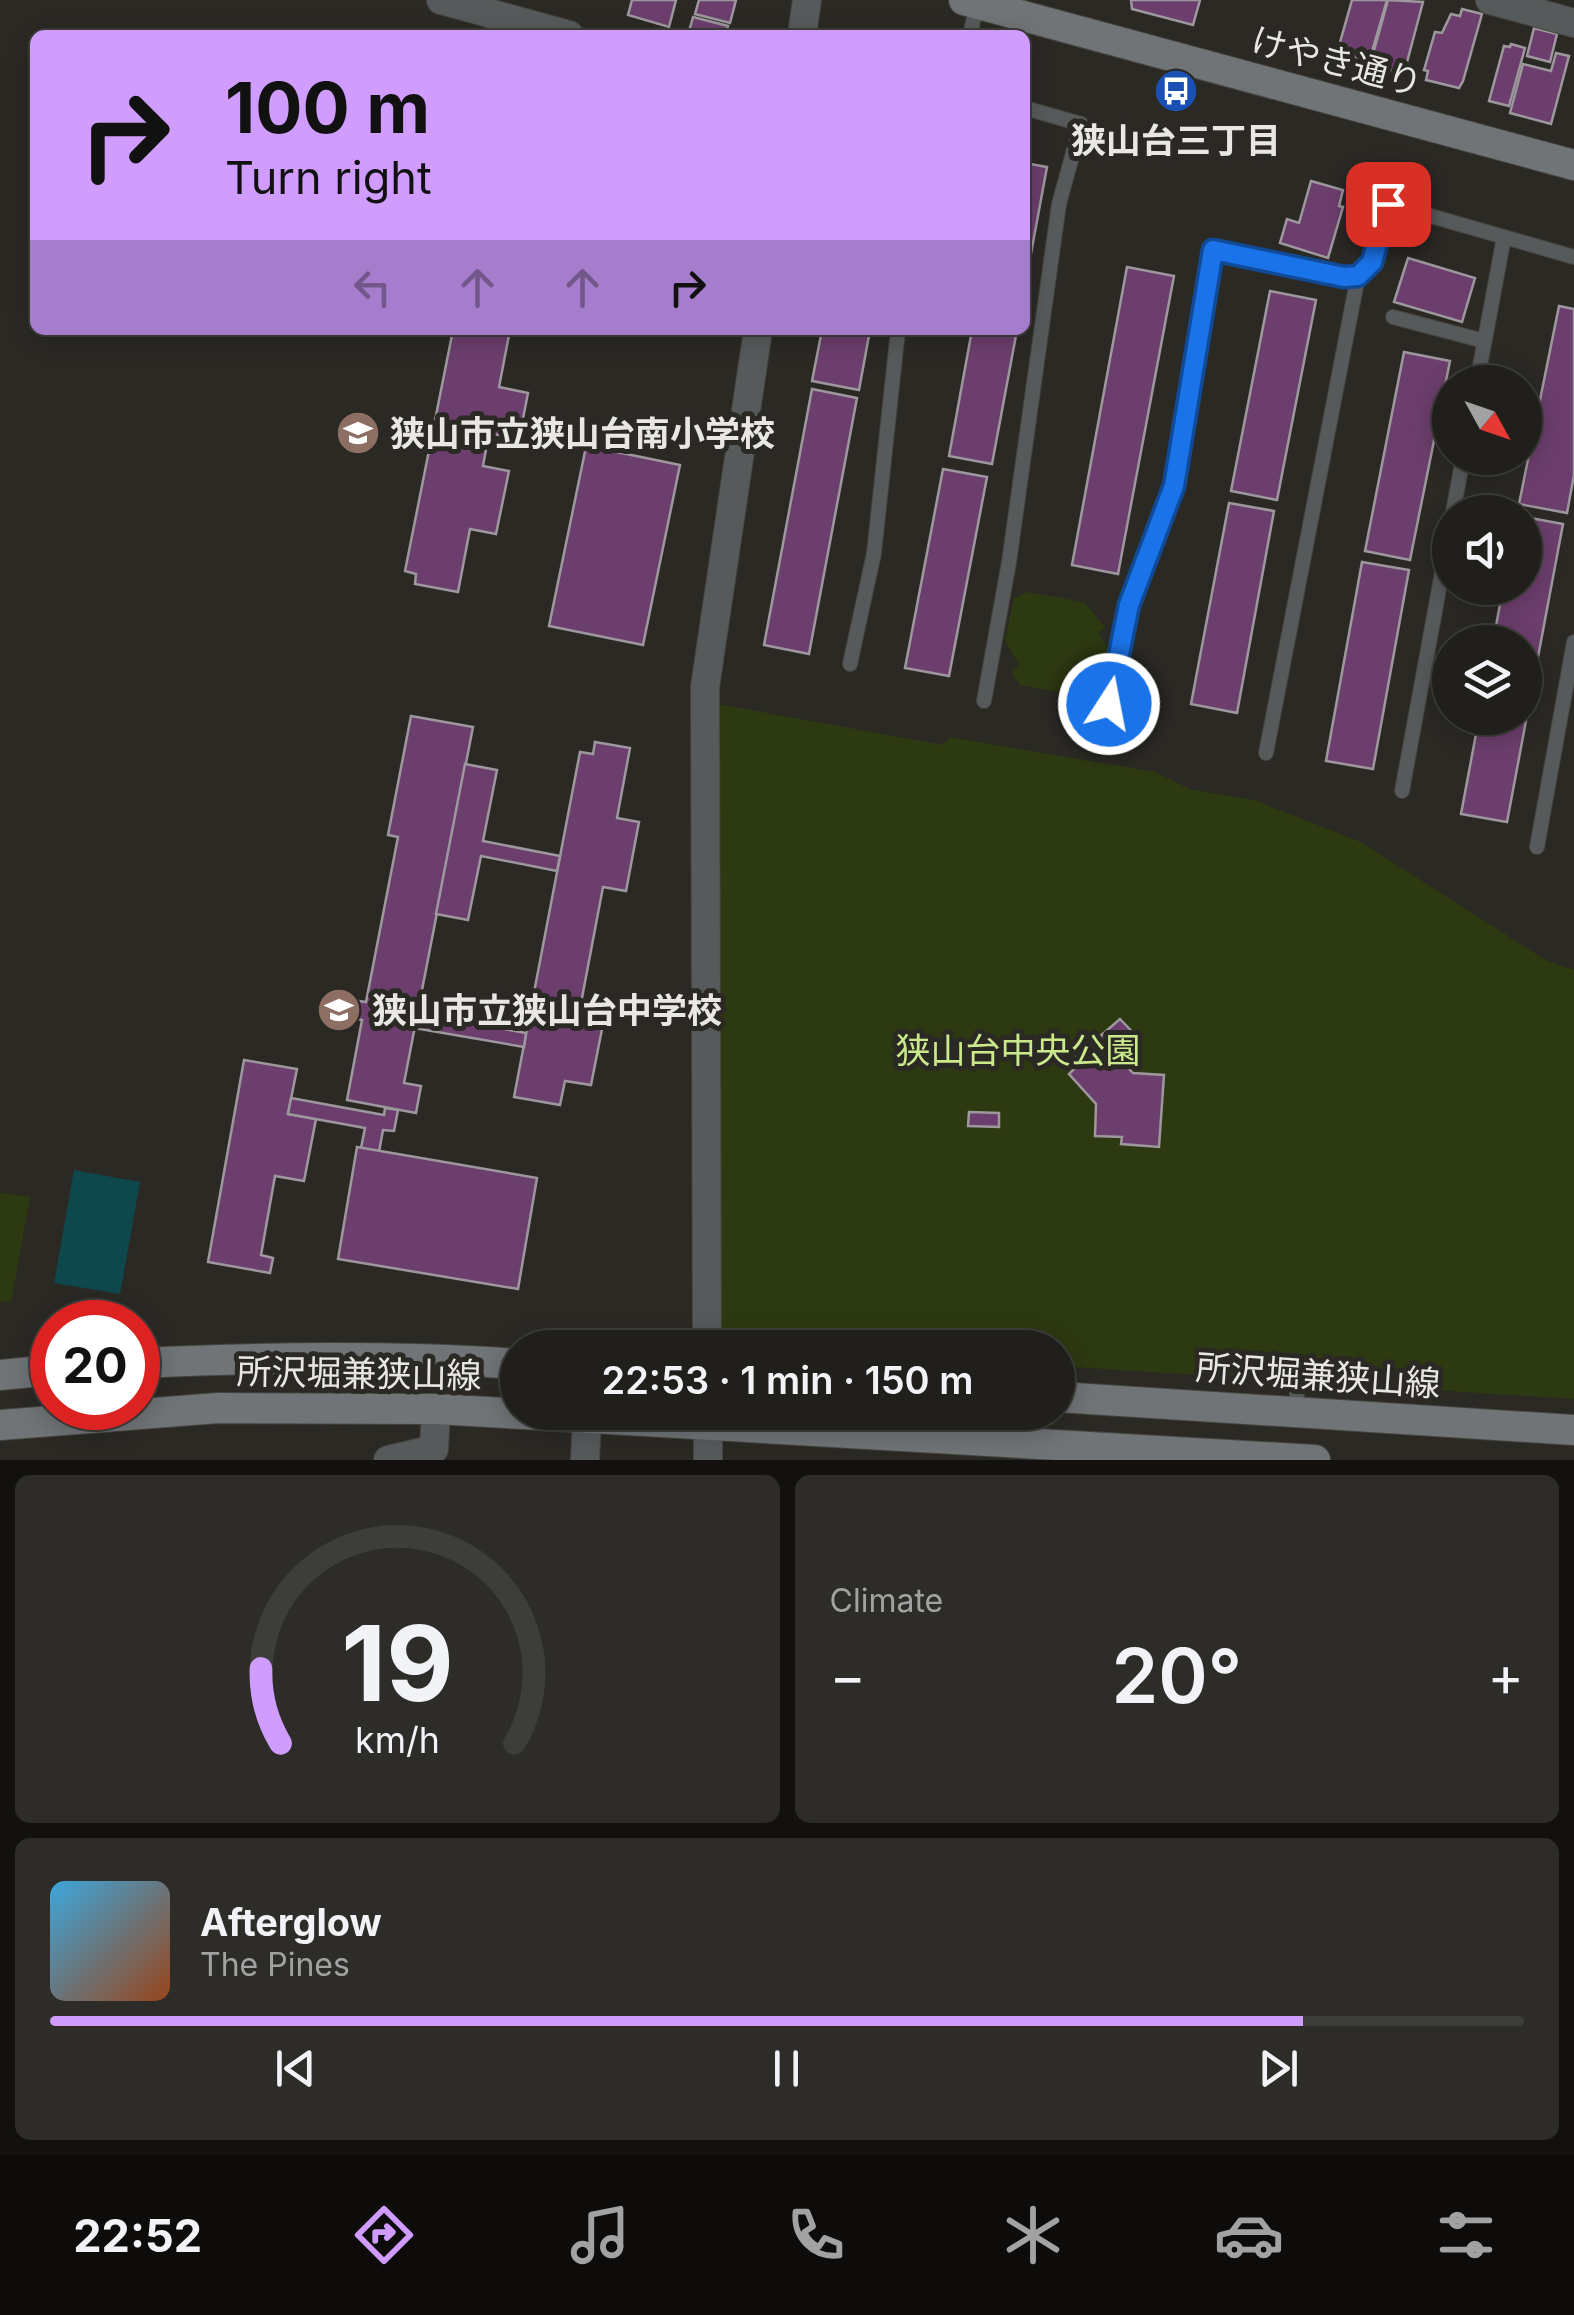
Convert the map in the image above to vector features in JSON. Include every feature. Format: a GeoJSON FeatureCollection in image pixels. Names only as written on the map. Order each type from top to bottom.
{"type":"FeatureCollection","features":[{"type":"Feature","properties":{"kind":"main road","name":"けやき通り"},"geometry":{"type":"LineString","coordinates":[[971,2],[1574,165]]}},
{"type":"Feature","properties":{"kind":"main road","name":"所沢堀兼狭山線"},"geometry":{"type":"LineString","coordinates":[[160,1362],[290,1356],[417,1357],[500,1363]]}},
{"type":"Feature","properties":{"kind":"main road"},"geometry":{"type":"LineString","coordinates":[[0,1375],[30,1372]]}},
{"type":"Feature","properties":{"kind":"main road","name":"所沢堀兼狭山線"},"geometry":{"type":"LineString","coordinates":[[1075,1398],[1574,1430]]}},
{"type":"Feature","properties":{"kind":"main road","name":"所沢堀兼狭山線"},"geometry":{"type":"LineString","coordinates":[[0,1425],[218,1408],[436,1409],[500,1413]]}},
{"type":"Feature","properties":{"kind":"main road","name":"所沢堀兼狭山線"},"geometry":{"type":"LineString","coordinates":[[851,1430],[1175,1455],[1316,1460]]}},
{"type":"Feature","properties":{"kind":"street"},"geometry":{"type":"LineString","coordinates":[[441,0],[552,30]]}},
{"type":"Feature","properties":{"kind":"street"},"geometry":{"type":"LineString","coordinates":[[803,30],[807,0]]}},
{"type":"Feature","properties":{"kind":"street"},"geometry":{"type":"LineString","coordinates":[[1490,0],[1574,23]]}},
{"type":"Feature","properties":{"kind":"street"},"geometry":{"type":"LineString","coordinates":[[707,1330],[705,687],[757,335]]}},
{"type":"Feature","properties":{"kind":"street"},"geometry":{"type":"LineString","coordinates":[[388,1460],[434,1449],[436,1409]]}},
{"type":"Feature","properties":{"kind":"street"},"geometry":{"type":"LineString","coordinates":[[585,1460],[586,1430]]}},
{"type":"Feature","properties":{"kind":"street"},"geometry":{"type":"LineString","coordinates":[[708,1430],[708,1460]]}},
{"type":"Feature","properties":{"kind":"lane"},"geometry":{"type":"LineString","coordinates":[[970,30],[971,2]]}},
{"type":"Feature","properties":{"kind":"lane"},"geometry":{"type":"LineString","coordinates":[[984,701],[1009,562],[1059,204],[1082,124],[1030,109]]}},
{"type":"Feature","properties":{"kind":"lane"},"geometry":{"type":"LineString","coordinates":[[1266,754],[1358,276],[1372,262],[1388,204],[1574,257]]}},
{"type":"Feature","properties":{"kind":"lane"},"geometry":{"type":"LineString","coordinates":[[1480,365],[1504,237]]}},
{"type":"Feature","properties":{"kind":"lane"},"geometry":{"type":"LineString","coordinates":[[1109,704],[1129,605],[1174,486],[1213,250],[1344,277],[1358,276]]}},
{"type":"Feature","properties":{"kind":"lane"},"geometry":{"type":"LineString","coordinates":[[1392,317],[1484,342]]}},
{"type":"Feature","properties":{"kind":"lane"},"geometry":{"type":"LineString","coordinates":[[850,664],[874,553],[897,335]]}},
{"type":"Feature","properties":{"kind":"lane"},"geometry":{"type":"LineString","coordinates":[[1402,791],[1436,605]]}},
{"type":"Feature","properties":{"kind":"lane"},"geometry":{"type":"LineString","coordinates":[[1537,847],[1574,642]]}},
{"type":"Feature","properties":{"kind":"lane"},"geometry":{"type":"LineString","coordinates":[[1296,1411],[1298,1374]]}},
{"type":"Feature","properties":{"kind":"green space"},"geometry":{"type":"Polygon","coordinates":[[[1027,592],[1084,602],[1105,627],[1098,633],[1115,658],[1109,683],[1089,697],[1020,685],[1011,672],[1019,665],[1005,640],[1014,598],[1027,592]]]}},
{"type":"Feature","properties":{"kind":"green space","name":"狭山台中央公園"},"geometry":{"type":"Polygon","coordinates":[[[718,704],[943,745],[950,737],[1155,772],[1190,789],[1254,800],[1361,842],[1547,961],[1574,970],[1574,1399],[1075,1367],[1075,1330],[721,1330],[718,704]]]}},
{"type":"Feature","properties":{"kind":"green space"},"geometry":{"type":"Polygon","coordinates":[[[0,1192],[30,1197],[11,1303],[0,1301],[0,1192]]]}},
{"type":"Feature","properties":{"kind":"water"},"geometry":{"type":"Polygon","coordinates":[[[74,1170],[140,1182],[120,1294],[54,1283],[74,1170]]]}},
{"type":"Feature","properties":{"kind":"building"},"geometry":{"type":"Polygon","coordinates":[[[632,0],[676,0],[669,27],[628,15],[632,0]]]}},
{"type":"Feature","properties":{"kind":"building"},"geometry":{"type":"Polygon","coordinates":[[[699,0],[736,0],[730,23],[695,14],[699,0]]]}},
{"type":"Feature","properties":{"kind":"building"},"geometry":{"type":"Polygon","coordinates":[[[1131,0],[1200,0],[1193,25],[1132,9],[1131,0]]]}},
{"type":"Feature","properties":{"kind":"building"},"geometry":{"type":"Polygon","coordinates":[[[1352,0],[1387,0],[1369,62],[1337,53],[1352,0]]]}},
{"type":"Feature","properties":{"kind":"building"},"geometry":{"type":"Polygon","coordinates":[[[1388,0],[1423,2],[1406,66],[1398,64],[1396,72],[1370,65],[1388,0]]]}},
{"type":"Feature","properties":{"kind":"building"},"geometry":{"type":"Polygon","coordinates":[[[1462,9],[1482,14],[1463,81],[1459,88],[1426,80],[1428,71],[1424,70],[1435,32],[1442,33],[1451,14],[1460,16],[1462,9]]]}},
{"type":"Feature","properties":{"kind":"building"},"geometry":{"type":"Polygon","coordinates":[[[693,17],[728,26],[727,30],[689,30],[693,17]]]}},
{"type":"Feature","properties":{"kind":"building"},"geometry":{"type":"Polygon","coordinates":[[[1534,28],[1557,34],[1550,62],[1527,56],[1534,28]]]}},
{"type":"Feature","properties":{"kind":"building"},"geometry":{"type":"Polygon","coordinates":[[[1504,46],[1525,48],[1509,106],[1489,101],[1504,46]]]}},
{"type":"Feature","properties":{"kind":"building"},"geometry":{"type":"Polygon","coordinates":[[[1556,53],[1569,56],[1551,124],[1510,113],[1523,64],[1551,71],[1556,53]]]}},
{"type":"Feature","properties":{"kind":"building"},"geometry":{"type":"Polygon","coordinates":[[[1030,164],[1047,167],[1030,259],[1030,164]]]}},
{"type":"Feature","properties":{"kind":"building"},"geometry":{"type":"Polygon","coordinates":[[[1311,181],[1343,190],[1339,206],[1343,207],[1328,258],[1280,243],[1287,219],[1299,223],[1311,181]]]}},
{"type":"Feature","properties":{"kind":"building"},"geometry":{"type":"Polygon","coordinates":[[[1408,258],[1475,278],[1462,322],[1394,302],[1408,258]]]}},
{"type":"Feature","properties":{"kind":"building"},"geometry":{"type":"Polygon","coordinates":[[[1127,267],[1174,276],[1118,574],[1072,565],[1127,267]]]}},
{"type":"Feature","properties":{"kind":"building"},"geometry":{"type":"Polygon","coordinates":[[[1270,291],[1316,300],[1277,500],[1231,491],[1270,291]]]}},
{"type":"Feature","properties":{"kind":"building"},"geometry":{"type":"Polygon","coordinates":[[[1559,306],[1574,309],[1574,475],[1567,513],[1542,508],[1542,495],[1521,495],[1525,475],[1542,475],[1542,390],[1559,306]]]}},
{"type":"Feature","properties":{"kind":"building"},"geometry":{"type":"Polygon","coordinates":[[[452,335],[509,335],[499,387],[528,393],[519,439],[489,433],[483,466],[509,471],[496,534],[470,529],[458,592],[415,584],[416,574],[405,571],[452,335]]]}},
{"type":"Feature","properties":{"kind":"building"},"geometry":{"type":"Polygon","coordinates":[[[821,335],[869,335],[859,390],[812,381],[821,335]]]}},
{"type":"Feature","properties":{"kind":"building"},"geometry":{"type":"Polygon","coordinates":[[[971,335],[1016,335],[992,464],[949,456],[971,335]]]}},
{"type":"Feature","properties":{"kind":"building"},"geometry":{"type":"Polygon","coordinates":[[[1404,352],[1450,361],[1449,365],[1432,365],[1432,451],[1410,560],[1365,551],[1404,352]]]}},
{"type":"Feature","properties":{"kind":"building"},"geometry":{"type":"Polygon","coordinates":[[[812,389],[857,398],[809,654],[764,645],[812,389]]]}},
{"type":"Feature","properties":{"kind":"building"},"geometry":{"type":"Polygon","coordinates":[[[588,437],[610,440],[607,450],[680,465],[643,645],[549,626],[588,437]]]}},
{"type":"Feature","properties":{"kind":"building"},"geometry":{"type":"Polygon","coordinates":[[[943,469],[987,477],[949,676],[905,668],[943,469]]]}},
{"type":"Feature","properties":{"kind":"building"},"geometry":{"type":"Polygon","coordinates":[[[1229,503],[1274,511],[1237,713],[1191,704],[1229,503]]]}},
{"type":"Feature","properties":{"kind":"building"},"geometry":{"type":"Polygon","coordinates":[[[1542,520],[1563,524],[1542,636],[1542,625],[1496,625],[1500,605],[1542,605],[1542,520]]]}},
{"type":"Feature","properties":{"kind":"building"},"geometry":{"type":"Polygon","coordinates":[[[1362,562],[1409,570],[1373,769],[1326,761],[1362,562]]]}},
{"type":"Feature","properties":{"kind":"building"},"geometry":{"type":"Polygon","coordinates":[[[411,716],[473,727],[404,1083],[421,1086],[416,1113],[347,1100],[362,1020],[356,1019],[359,1001],[366,1002],[398,837],[388,835],[411,716]]]}},
{"type":"Feature","properties":{"kind":"building"},"geometry":{"type":"Polygon","coordinates":[[[1476,735],[1523,735],[1507,822],[1461,814],[1476,735]]]}},
{"type":"Feature","properties":{"kind":"building"},"geometry":{"type":"Polygon","coordinates":[[[595,742],[630,748],[617,818],[639,822],[626,891],[603,887],[578,1019],[603,1024],[591,1085],[565,1081],[560,1105],[514,1097],[580,752],[593,754],[595,742]]]}},
{"type":"Feature","properties":{"kind":"building"},"geometry":{"type":"Polygon","coordinates":[[[465,764],[497,770],[483,841],[560,856],[557,871],[481,856],[468,920],[436,914],[465,764]]]}},
{"type":"Feature","properties":{"kind":"building"},"geometry":{"type":"Polygon","coordinates":[[[417,1013],[526,1033],[524,1047],[414,1028],[417,1013]]]}},
{"type":"Feature","properties":{"kind":"building"},"geometry":{"type":"Polygon","coordinates":[[[1120,1019],[1140,1040],[1119,1058],[1133,1073],[1164,1075],[1159,1147],[1121,1144],[1122,1137],[1095,1136],[1096,1104],[1069,1074],[1081,1062],[1076,1057],[1120,1019]]]}},
{"type":"Feature","properties":{"kind":"building"},"geometry":{"type":"Polygon","coordinates":[[[244,1060],[297,1069],[288,1114],[316,1119],[304,1181],[275,1176],[261,1255],[273,1258],[270,1273],[208,1262],[244,1060]]]}},
{"type":"Feature","properties":{"kind":"building"},"geometry":{"type":"Polygon","coordinates":[[[291,1098],[384,1115],[385,1108],[398,1110],[394,1131],[383,1130],[379,1152],[361,1148],[365,1128],[288,1114],[291,1098]]]}},
{"type":"Feature","properties":{"kind":"building"},"geometry":{"type":"Polygon","coordinates":[[[969,1112],[999,1113],[999,1127],[968,1126],[969,1112]]]}},
{"type":"Feature","properties":{"kind":"building"},"geometry":{"type":"Polygon","coordinates":[[[357,1147],[537,1178],[518,1289],[338,1259],[357,1147]]]}},
{"type":"Feature","properties":{"kind":"place","name":"狭山台三丁目"},"geometry":{"type":"Point","coordinates":[1176,91]}},
{"type":"Feature","properties":{"kind":"place","name":"狭山市立狭山台南小学校"},"geometry":{"type":"Point","coordinates":[358,433]}},
{"type":"Feature","properties":{"kind":"place","name":"狭山市立狭山台中学校"},"geometry":{"type":"Point","coordinates":[339,1010]}},
{"type":"Feature","properties":{"kind":"route"},"geometry":{"type":"LineString","coordinates":[[1109,704],[1129,605],[1174,486],[1213,250],[1344,277],[1358,276],[1372,262],[1388,204]]}}]}
